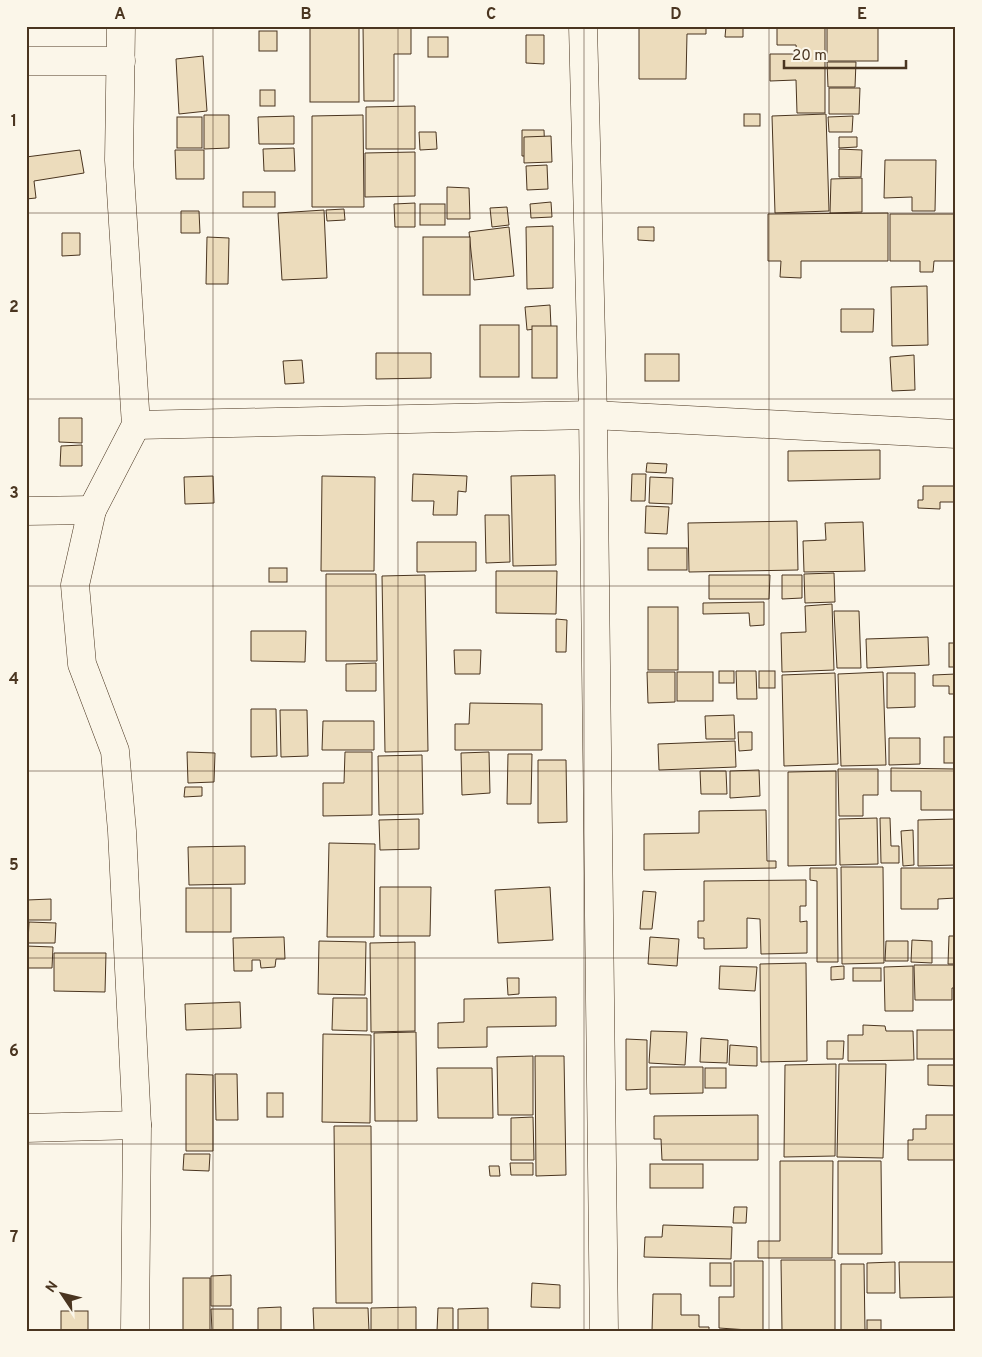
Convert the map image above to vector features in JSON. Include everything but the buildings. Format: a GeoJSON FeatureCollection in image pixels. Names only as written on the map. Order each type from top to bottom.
{"type":"FeatureCollection","features":[{"type":"Feature","properties":{"kind":"street"},"geometry":{"type":"LineString","coordinates":[[122,26],[119,160],[136,425],[92,510],[75,585],[82,664],[115,751],[122,831],[137,1125],[135,1331]]}},
{"type":"Feature","properties":{"kind":"street"},"geometry":{"type":"LineString","coordinates":[[583,26],[593,415],[604,1331]]}},
{"type":"Feature","properties":{"kind":"street"},"geometry":{"type":"LineString","coordinates":[[26,61],[121,62]]}},
{"type":"Feature","properties":{"kind":"street"},"geometry":{"type":"LineString","coordinates":[[136,425],[593,415],[956,434]]}},
{"type":"Feature","properties":{"kind":"street"},"geometry":{"type":"LineString","coordinates":[[26,511],[92,510]]}},
{"type":"Feature","properties":{"kind":"street"},"geometry":{"type":"LineString","coordinates":[[26,1128],[137,1125]]}}]}
